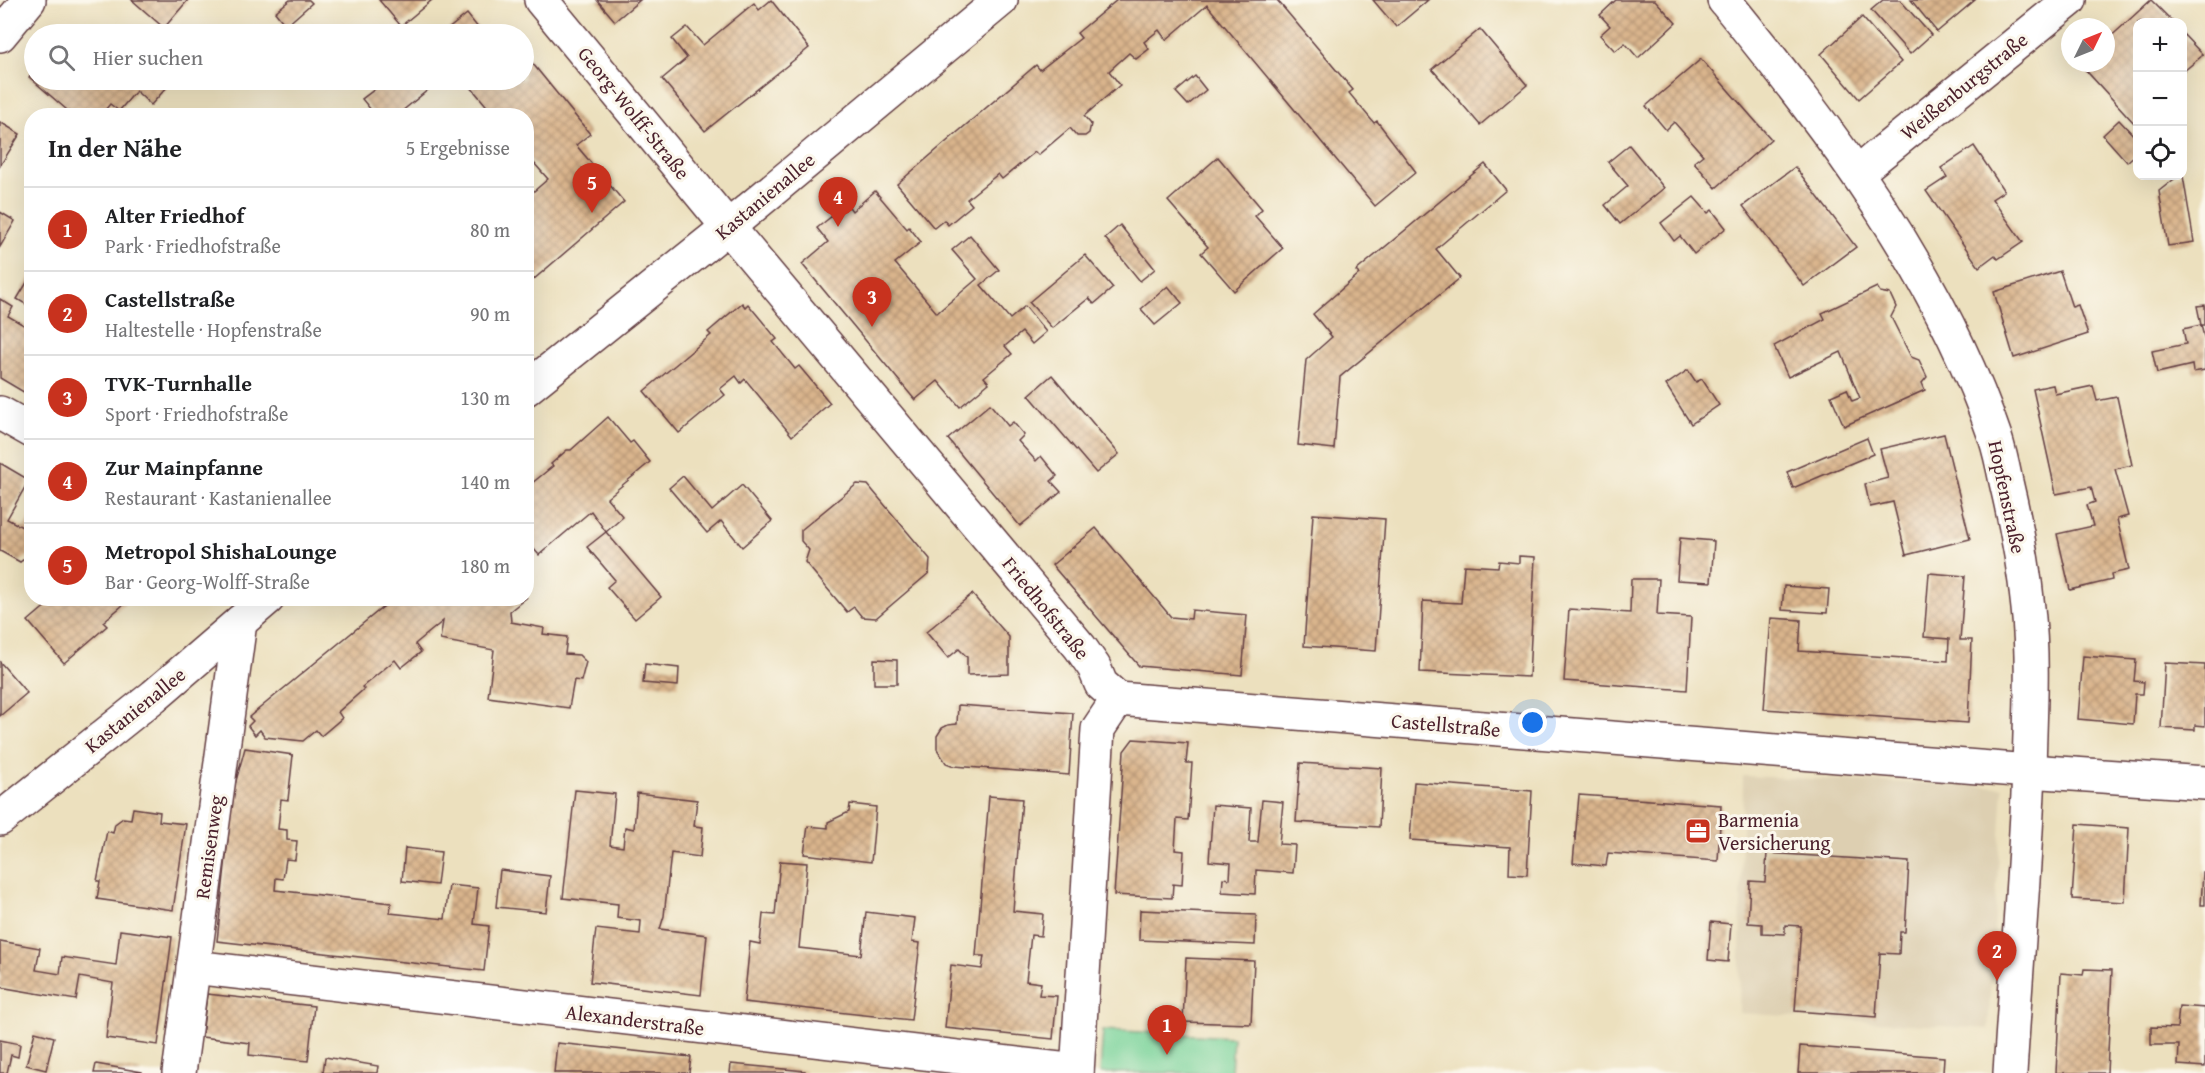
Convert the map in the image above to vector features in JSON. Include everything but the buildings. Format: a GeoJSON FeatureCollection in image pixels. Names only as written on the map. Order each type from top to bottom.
{"type":"FeatureCollection","features":[{"type":"Feature","properties":{"kind":"street"},"geometry":{"type":"LineString","coordinates":[[0,35],[29,0]]}},
{"type":"Feature","properties":{"kind":"street","name":"Georg-Wolff-Straße"},"geometry":{"type":"LineString","coordinates":[[541,0],[728,227]]}},
{"type":"Feature","properties":{"kind":"street","name":"Kastanienallee"},"geometry":{"type":"LineString","coordinates":[[534,383],[728,227],[1001,0]]}},
{"type":"Feature","properties":{"kind":"street","name":"Hopfenstraße"},"geometry":{"type":"LineString","coordinates":[[1724,0],[1858,172],[1946,318],[1971,373],[1996,440],[2017,528],[2028,610],[2032,678],[2029,771],[2010,1073]]}},
{"type":"Feature","properties":{"kind":"street","name":"Weißenburgstraße"},"geometry":{"type":"LineString","coordinates":[[1858,172],[2070,0]]}},
{"type":"Feature","properties":{"kind":"street","name":"Friedhofstraße"},"geometry":{"type":"LineString","coordinates":[[728,227],[1080,647],[1094,667],[1101,684],[1118,699]]}},
{"type":"Feature","properties":{"kind":"street"},"geometry":{"type":"LineString","coordinates":[[0,413],[24,426]]}},
{"type":"Feature","properties":{"kind":"street","name":"Kastanienallee"},"geometry":{"type":"LineString","coordinates":[[0,819],[154,696],[259,606]]}},
{"type":"Feature","properties":{"kind":"street","name":"Remisenweg"},"geometry":{"type":"LineString","coordinates":[[179,1073],[240,622]]}},
{"type":"Feature","properties":{"kind":"street"},"geometry":{"type":"LineString","coordinates":[[1077,1072],[1098,729],[1118,699]]}},
{"type":"Feature","properties":{"kind":"street","name":"Castellstraße"},"geometry":{"type":"LineString","coordinates":[[1118,699],[2205,783]]}},
{"type":"Feature","properties":{"kind":"street","name":"Alexanderstraße"},"geometry":{"type":"LineString","coordinates":[[193,968],[1077,1072]]}},
{"type":"Feature","properties":{"kind":"shaded area"},"geometry":{"type":"Polygon","coordinates":[[[1743,776],[2003,787],[1988,1029],[1739,1013],[1743,776]]]}},
{"type":"Feature","properties":{"kind":"green space"},"geometry":{"type":"Polygon","coordinates":[[[1103,1030],[1233,1037],[1231,1073],[1100,1073],[1103,1030]]]}},
{"type":"Feature","properties":{"kind":"place","name":"Metropol ShishaLounge"},"geometry":{"type":"Point","coordinates":[592,213]}},
{"type":"Feature","properties":{"kind":"place","name":"Zur Mainpfanne"},"geometry":{"type":"Point","coordinates":[838,227]}},
{"type":"Feature","properties":{"kind":"place","name":"TVK-Turnhalle"},"geometry":{"type":"Point","coordinates":[872,327]}},
{"type":"Feature","properties":{"kind":"place","name":"Barmenia Versicherung"},"geometry":{"type":"Point","coordinates":[1698,831]}},
{"type":"Feature","properties":{"kind":"place","name":"Castellstraße"},"geometry":{"type":"Point","coordinates":[1997,981]}},
{"type":"Feature","properties":{"kind":"place","name":"Alter Friedhof"},"geometry":{"type":"Point","coordinates":[1167,1055]}}]}
